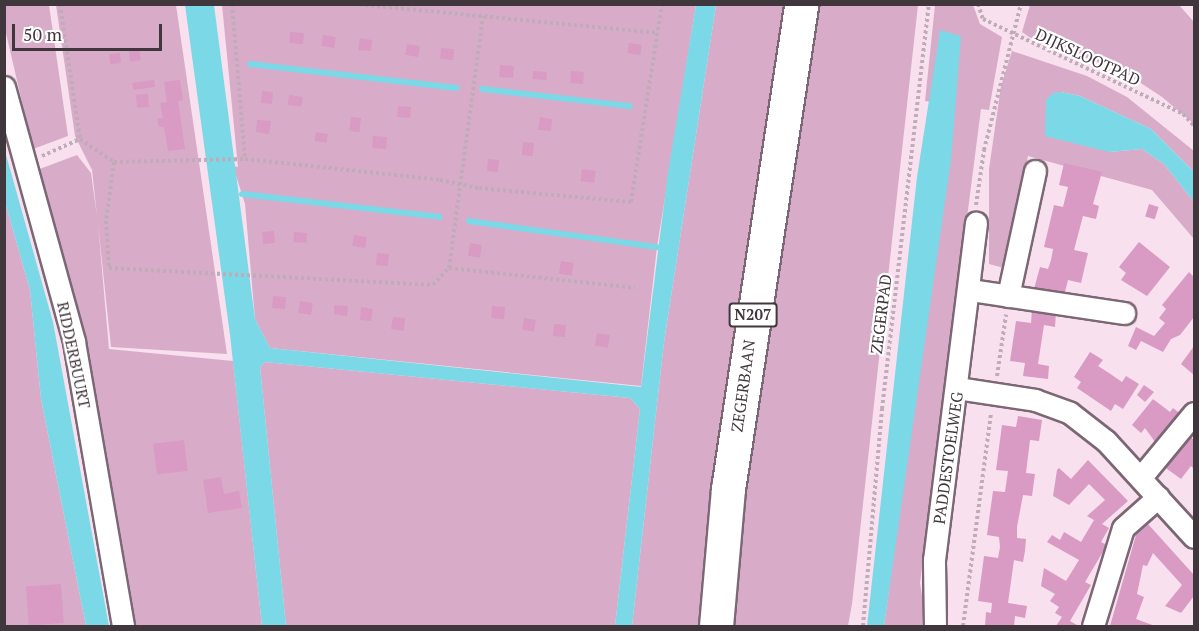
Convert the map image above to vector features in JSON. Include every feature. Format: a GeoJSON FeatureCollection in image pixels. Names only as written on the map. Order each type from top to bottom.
{"type":"FeatureCollection","features":[{"type":"Feature","properties":{"kind":"main road","name":"ZEGERBAAN"},"geometry":{"type":"LineString","coordinates":[[716,627],[728,489],[801,4]]}},
{"type":"Feature","properties":{"kind":"street","name":"RIDDERBUURT"},"geometry":{"type":"LineString","coordinates":[[4,87],[74,342],[123,627]]}},
{"type":"Feature","properties":{"kind":"street"},"geometry":{"type":"LineString","coordinates":[[1008,296],[1035,171]]}},
{"type":"Feature","properties":{"kind":"street","name":"PADDESTOELWEG"},"geometry":{"type":"LineString","coordinates":[[935,627],[934,560],[970,290],[976,223]]}},
{"type":"Feature","properties":{"kind":"street"},"geometry":{"type":"LineString","coordinates":[[970,290],[1124,312]]}},
{"type":"Feature","properties":{"kind":"street"},"geometry":{"type":"LineString","coordinates":[[957,388],[1035,400],[1070,413],[1106,441],[1194,537]]}},
{"type":"Feature","properties":{"kind":"street"},"geometry":{"type":"LineString","coordinates":[[1141,477],[1194,412]]}},
{"type":"Feature","properties":{"kind":"street"},"geometry":{"type":"LineString","coordinates":[[1093,627],[1123,528],[1158,497]]}},
{"type":"Feature","properties":{"kind":"path"},"geometry":{"type":"LineString","coordinates":[[60,4],[80,139],[114,162],[245,159],[458,183],[479,189],[631,202],[662,4]]}},
{"type":"Feature","properties":{"kind":"path"},"geometry":{"type":"LineString","coordinates":[[232,4],[245,159]]}},
{"type":"Feature","properties":{"kind":"path"},"geometry":{"type":"LineString","coordinates":[[353,4],[429,7],[483,16],[657,33]]}},
{"type":"Feature","properties":{"kind":"path","name":"ZEGERPAD"},"geometry":{"type":"LineString","coordinates":[[862,627],[882,409],[929,4]]}},
{"type":"Feature","properties":{"kind":"path","name":"DIJKSLOOTPAD"},"geometry":{"type":"LineString","coordinates":[[978,4],[983,19],[1183,114],[1194,126]]}},
{"type":"Feature","properties":{"kind":"path"},"geometry":{"type":"LineString","coordinates":[[976,223],[976,190],[1011,34],[1021,4]]}},
{"type":"Feature","properties":{"kind":"path"},"geometry":{"type":"LineString","coordinates":[[114,162],[106,221],[109,268],[220,275],[255,273],[433,285],[449,268],[458,183],[483,16]]}},
{"type":"Feature","properties":{"kind":"path"},"geometry":{"type":"LineString","coordinates":[[26,164],[80,139]]}},
{"type":"Feature","properties":{"kind":"path"},"geometry":{"type":"LineString","coordinates":[[449,268],[635,288]]}},
{"type":"Feature","properties":{"kind":"path"},"geometry":{"type":"LineString","coordinates":[[963,627],[1008,296]]}},
{"type":"Feature","properties":{"kind":"shaded area"},"geometry":{"type":"Polygon","coordinates":[[[4,5],[49,5],[68,136],[33,149],[5,29],[4,5]]]}},
{"type":"Feature","properties":{"kind":"shaded area"},"geometry":{"type":"Polygon","coordinates":[[[56,5],[176,5],[227,354],[111,347],[98,224],[109,349],[233,361],[262,626],[128,626],[86,347],[37,170],[77,155],[91,173],[97,216],[92,170],[75,136],[56,5]]]}},
{"type":"Feature","properties":{"kind":"shaded area"},"geometry":{"type":"Polygon","coordinates":[[[222,5],[696,5],[657,247],[641,386],[270,348],[255,319],[245,204],[233,166],[238,167],[222,5]]]}},
{"type":"Feature","properties":{"kind":"shaded area"},"geometry":{"type":"Polygon","coordinates":[[[716,5],[787,5],[701,626],[632,626],[664,342],[716,5]]]}},
{"type":"Feature","properties":{"kind":"shaded area"},"geometry":{"type":"Polygon","coordinates":[[[811,5],[918,5],[852,604],[848,626],[728,626],[744,448],[811,5]]]}},
{"type":"Feature","properties":{"kind":"shaded area"},"geometry":{"type":"Polygon","coordinates":[[[935,5],[973,5],[980,24],[1002,37],[989,110],[981,109],[920,583],[927,626],[884,626],[954,105],[925,101],[935,5]]]}},
{"type":"Feature","properties":{"kind":"shaded area"},"geometry":{"type":"Polygon","coordinates":[[[1030,5],[1179,5],[1194,22],[1194,124],[1162,97],[1124,72],[1029,37],[1022,32],[1030,5]]]}},
{"type":"Feature","properties":{"kind":"shaded area"},"geometry":{"type":"Polygon","coordinates":[[[1012,51],[1087,76],[1127,97],[1194,151],[1194,172],[1151,129],[1080,96],[1061,92],[1109,152],[1142,149],[1164,164],[1194,202],[1194,239],[1152,190],[1028,156],[1004,268],[989,264],[989,169],[1001,86],[1012,51]]]}},
{"type":"Feature","properties":{"kind":"shaded area"},"geometry":{"type":"Polygon","coordinates":[[[5,202],[30,290],[41,399],[86,626],[5,626],[5,202]]]}},
{"type":"Feature","properties":{"kind":"shaded area"},"geometry":{"type":"Polygon","coordinates":[[[265,362],[630,398],[640,409],[615,626],[286,626],[260,367],[265,362]]]}},
{"type":"Feature","properties":{"kind":"water"},"geometry":{"type":"Polygon","coordinates":[[[185,5],[214,5],[255,319],[270,348],[641,387],[668,172],[696,5],[716,5],[664,342],[632,626],[615,626],[640,409],[630,398],[265,362],[260,367],[286,626],[262,626],[230,335],[185,5]]]}},
{"type":"Feature","properties":{"kind":"water"},"geometry":{"type":"Polygon","coordinates":[[[940,30],[961,36],[951,159],[884,626],[867,626],[917,177],[940,30]]]}},
{"type":"Feature","properties":{"kind":"water"},"geometry":{"type":"Polygon","coordinates":[[[1061,92],[1080,96],[1151,129],[1194,172],[1194,202],[1164,164],[1142,149],[1109,152],[1045,136],[1046,100],[1053,93],[1061,92]]]}},
{"type":"Feature","properties":{"kind":"water"},"geometry":{"type":"Polygon","coordinates":[[[5,151],[53,322],[109,626],[86,626],[41,399],[30,290],[5,202],[5,151]]]}},
{"type":"Feature","properties":{"kind":"building"},"geometry":{"type":"Polygon","coordinates":[[[290,32],[304,33],[303,44],[289,43],[290,32]]]}},
{"type":"Feature","properties":{"kind":"building"},"geometry":{"type":"Polygon","coordinates":[[[323,35],[336,37],[334,48],[321,46],[323,35]]]}},
{"type":"Feature","properties":{"kind":"building"},"geometry":{"type":"Polygon","coordinates":[[[360,38],[372,40],[371,51],[358,50],[360,38]]]}},
{"type":"Feature","properties":{"kind":"building"},"geometry":{"type":"Polygon","coordinates":[[[629,43],[642,45],[640,55],[627,53],[629,43]]]}},
{"type":"Feature","properties":{"kind":"building"},"geometry":{"type":"Polygon","coordinates":[[[407,44],[420,46],[418,57],[405,55],[407,44]]]}},
{"type":"Feature","properties":{"kind":"building"},"geometry":{"type":"Polygon","coordinates":[[[441,48],[454,49],[453,60],[440,59],[441,48]]]}},
{"type":"Feature","properties":{"kind":"building"},"geometry":{"type":"Polygon","coordinates":[[[139,49],[141,60],[130,62],[129,50],[139,49]]]}},
{"type":"Feature","properties":{"kind":"building"},"geometry":{"type":"Polygon","coordinates":[[[120,53],[121,63],[110,64],[109,54],[120,53]]]}},
{"type":"Feature","properties":{"kind":"building"},"geometry":{"type":"Polygon","coordinates":[[[500,65],[514,66],[513,78],[499,77],[500,65]]]}},
{"type":"Feature","properties":{"kind":"building"},"geometry":{"type":"Polygon","coordinates":[[[533,71],[547,72],[546,80],[532,79],[533,71]]]}},
{"type":"Feature","properties":{"kind":"building"},"geometry":{"type":"Polygon","coordinates":[[[571,71],[584,72],[583,84],[570,83],[571,71]]]}},
{"type":"Feature","properties":{"kind":"building"},"geometry":{"type":"Polygon","coordinates":[[[154,80],[155,87],[133,90],[132,83],[154,80]]]}},
{"type":"Feature","properties":{"kind":"building"},"geometry":{"type":"Polygon","coordinates":[[[180,80],[183,100],[178,101],[185,149],[168,151],[164,127],[159,127],[157,119],[163,118],[160,103],[167,102],[164,82],[180,80]]]}},
{"type":"Feature","properties":{"kind":"building"},"geometry":{"type":"Polygon","coordinates":[[[262,91],[273,92],[272,104],[261,103],[262,91]]]}},
{"type":"Feature","properties":{"kind":"building"},"geometry":{"type":"Polygon","coordinates":[[[148,94],[149,107],[137,108],[136,95],[148,94]]]}},
{"type":"Feature","properties":{"kind":"building"},"geometry":{"type":"Polygon","coordinates":[[[289,95],[303,97],[301,107],[288,105],[289,95]]]}},
{"type":"Feature","properties":{"kind":"building"},"geometry":{"type":"Polygon","coordinates":[[[398,106],[411,107],[410,118],[397,117],[398,106]]]}},
{"type":"Feature","properties":{"kind":"building"},"geometry":{"type":"Polygon","coordinates":[[[351,117],[361,118],[359,132],[350,131],[351,117]]]}},
{"type":"Feature","properties":{"kind":"building"},"geometry":{"type":"Polygon","coordinates":[[[540,117],[552,119],[551,131],[538,130],[540,117]]]}},
{"type":"Feature","properties":{"kind":"building"},"geometry":{"type":"Polygon","coordinates":[[[257,120],[271,121],[269,134],[256,132],[257,120]]]}},
{"type":"Feature","properties":{"kind":"building"},"geometry":{"type":"Polygon","coordinates":[[[316,132],[328,134],[326,143],[315,141],[316,132]]]}},
{"type":"Feature","properties":{"kind":"building"},"geometry":{"type":"Polygon","coordinates":[[[373,136],[387,137],[386,149],[372,148],[373,136]]]}},
{"type":"Feature","properties":{"kind":"building"},"geometry":{"type":"Polygon","coordinates":[[[523,142],[534,143],[533,156],[522,155],[523,142]]]}},
{"type":"Feature","properties":{"kind":"building"},"geometry":{"type":"Polygon","coordinates":[[[488,159],[499,160],[498,172],[487,171],[488,159]]]}},
{"type":"Feature","properties":{"kind":"building"},"geometry":{"type":"Polygon","coordinates":[[[1064,163],[1102,172],[1093,204],[1099,206],[1096,219],[1083,216],[1074,250],[1088,253],[1081,283],[1068,280],[1064,296],[1034,289],[1040,267],[1048,269],[1051,260],[1053,249],[1044,247],[1054,205],[1063,207],[1068,187],[1059,185],[1064,163]]]}},
{"type":"Feature","properties":{"kind":"building"},"geometry":{"type":"Polygon","coordinates":[[[582,169],[596,171],[594,183],[580,181],[582,169]]]}},
{"type":"Feature","properties":{"kind":"building"},"geometry":{"type":"Polygon","coordinates":[[[1149,204],[1159,207],[1155,219],[1145,216],[1149,204]]]}},
{"type":"Feature","properties":{"kind":"building"},"geometry":{"type":"Polygon","coordinates":[[[274,231],[275,243],[263,244],[262,232],[274,231]]]}},
{"type":"Feature","properties":{"kind":"building"},"geometry":{"type":"Polygon","coordinates":[[[294,232],[307,233],[306,243],[293,242],[294,232]]]}},
{"type":"Feature","properties":{"kind":"building"},"geometry":{"type":"Polygon","coordinates":[[[354,235],[367,237],[365,248],[352,246],[354,235]]]}},
{"type":"Feature","properties":{"kind":"building"},"geometry":{"type":"Polygon","coordinates":[[[1139,242],[1170,267],[1147,296],[1121,280],[1126,273],[1119,267],[1139,242]]]}},
{"type":"Feature","properties":{"kind":"building"},"geometry":{"type":"Polygon","coordinates":[[[470,243],[482,245],[480,258],[468,256],[470,243]]]}},
{"type":"Feature","properties":{"kind":"building"},"geometry":{"type":"Polygon","coordinates":[[[377,253],[389,254],[388,266],[376,265],[377,253]]]}},
{"type":"Feature","properties":{"kind":"building"},"geometry":{"type":"Polygon","coordinates":[[[561,261],[574,263],[572,276],[559,274],[561,261]]]}},
{"type":"Feature","properties":{"kind":"building"},"geometry":{"type":"Polygon","coordinates":[[[1189,272],[1194,277],[1194,317],[1180,335],[1171,339],[1163,352],[1141,341],[1136,350],[1128,346],[1136,327],[1154,336],[1165,323],[1159,318],[1166,309],[1162,305],[1189,272]]]}},
{"type":"Feature","properties":{"kind":"building"},"geometry":{"type":"Polygon","coordinates":[[[273,296],[286,297],[285,309],[272,308],[273,296]]]}},
{"type":"Feature","properties":{"kind":"building"},"geometry":{"type":"Polygon","coordinates":[[[300,301],[313,303],[311,315],[298,313],[300,301]]]}},
{"type":"Feature","properties":{"kind":"building"},"geometry":{"type":"Polygon","coordinates":[[[334,305],[348,306],[347,316],[334,314],[334,305]]]}},
{"type":"Feature","properties":{"kind":"building"},"geometry":{"type":"Polygon","coordinates":[[[492,306],[505,307],[504,319],[491,318],[492,306]]]}},
{"type":"Feature","properties":{"kind":"building"},"geometry":{"type":"Polygon","coordinates":[[[361,307],[373,309],[371,321],[360,320],[361,307]]]}},
{"type":"Feature","properties":{"kind":"building"},"geometry":{"type":"Polygon","coordinates":[[[1032,310],[1056,313],[1055,327],[1044,325],[1038,364],[1049,366],[1048,379],[1023,376],[1025,363],[1010,361],[1016,321],[1031,323],[1032,310]]]}},
{"type":"Feature","properties":{"kind":"building"},"geometry":{"type":"Polygon","coordinates":[[[393,317],[405,318],[404,331],[391,329],[393,317]]]}},
{"type":"Feature","properties":{"kind":"building"},"geometry":{"type":"Polygon","coordinates":[[[524,318],[536,320],[534,332],[522,330],[524,318]]]}},
{"type":"Feature","properties":{"kind":"building"},"geometry":{"type":"Polygon","coordinates":[[[554,324],[566,325],[565,337],[553,336],[554,324]]]}},
{"type":"Feature","properties":{"kind":"building"},"geometry":{"type":"Polygon","coordinates":[[[597,333],[610,335],[608,348],[595,346],[597,333]]]}},
{"type":"Feature","properties":{"kind":"building"},"geometry":{"type":"Polygon","coordinates":[[[1194,346],[1194,375],[1181,364],[1194,346]]]}},
{"type":"Feature","properties":{"kind":"building"},"geometry":{"type":"Polygon","coordinates":[[[1090,352],[1103,360],[1098,366],[1122,382],[1126,376],[1139,384],[1123,409],[1115,404],[1111,411],[1077,388],[1081,382],[1074,377],[1090,352]]]}},
{"type":"Feature","properties":{"kind":"building"},"geometry":{"type":"Polygon","coordinates":[[[1144,385],[1154,392],[1145,402],[1137,395],[1144,385]]]}},
{"type":"Feature","properties":{"kind":"building"},"geometry":{"type":"Polygon","coordinates":[[[1153,399],[1170,412],[1173,408],[1182,415],[1158,446],[1145,428],[1141,433],[1132,425],[1153,399]]]}},
{"type":"Feature","properties":{"kind":"building"},"geometry":{"type":"Polygon","coordinates":[[[1018,416],[1042,420],[1039,441],[1030,440],[1026,473],[1035,474],[1032,496],[1023,495],[1017,527],[1017,538],[1026,539],[1025,551],[1023,562],[1014,560],[1008,603],[1027,606],[1025,618],[1015,616],[1014,626],[985,626],[986,612],[991,613],[992,603],[978,601],[984,556],[998,558],[1000,547],[999,537],[987,535],[993,491],[1005,492],[1008,471],[996,470],[1002,425],[1016,427],[1018,416]]]}},
{"type":"Feature","properties":{"kind":"building"},"geometry":{"type":"Polygon","coordinates":[[[1188,435],[1194,440],[1194,469],[1191,466],[1181,479],[1163,466],[1188,435]]]}},
{"type":"Feature","properties":{"kind":"building"},"geometry":{"type":"Polygon","coordinates":[[[184,440],[188,471],[157,475],[153,444],[184,440]]]}},
{"type":"Feature","properties":{"kind":"building"},"geometry":{"type":"Polygon","coordinates":[[[1088,460],[1128,501],[1102,524],[1109,528],[1101,542],[1107,545],[1085,582],[1091,585],[1070,621],[1077,625],[1056,626],[1062,617],[1055,613],[1059,607],[1050,601],[1055,594],[1041,586],[1044,568],[1066,581],[1079,560],[1047,542],[1052,535],[1060,540],[1064,532],[1081,542],[1094,520],[1087,516],[1105,500],[1089,484],[1069,505],[1053,496],[1057,470],[1059,468],[1071,479],[1088,460]]]}},
{"type":"Feature","properties":{"kind":"building"},"geometry":{"type":"Polygon","coordinates":[[[221,477],[224,494],[239,491],[242,508],[208,513],[203,480],[221,477]]]}},
{"type":"Feature","properties":{"kind":"building"},"geometry":{"type":"Polygon","coordinates":[[[1148,524],[1194,575],[1194,596],[1181,613],[1165,606],[1182,585],[1153,553],[1147,566],[1143,565],[1137,594],[1144,597],[1136,619],[1155,626],[1110,626],[1136,535],[1148,524]]]}},
{"type":"Feature","properties":{"kind":"building"},"geometry":{"type":"Polygon","coordinates":[[[61,584],[64,623],[29,625],[26,586],[61,584]]]}},
{"type":"Feature","properties":{"kind":"waterway"},"geometry":{"type":"LineString","coordinates":[[250,64],[457,88]]}},
{"type":"Feature","properties":{"kind":"waterway"},"geometry":{"type":"LineString","coordinates":[[482,89],[630,106]]}},
{"type":"Feature","properties":{"kind":"waterway"},"geometry":{"type":"LineString","coordinates":[[242,194],[440,217]]}},
{"type":"Feature","properties":{"kind":"waterway"},"geometry":{"type":"LineString","coordinates":[[469,221],[657,247]]}}]}
